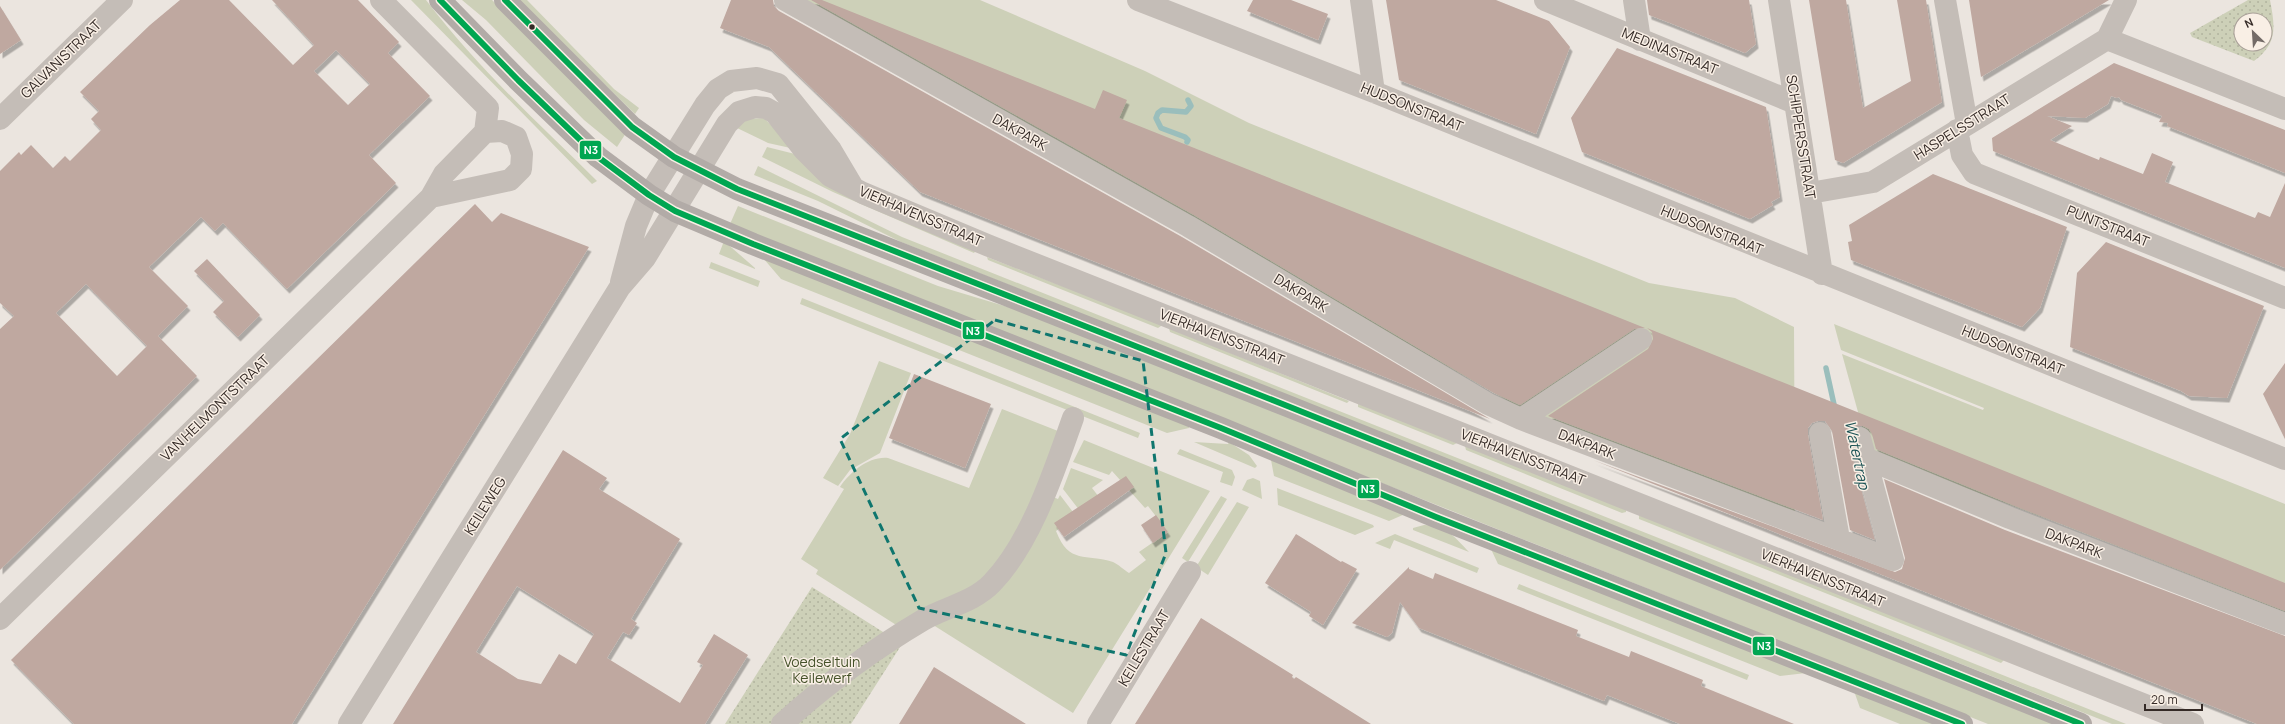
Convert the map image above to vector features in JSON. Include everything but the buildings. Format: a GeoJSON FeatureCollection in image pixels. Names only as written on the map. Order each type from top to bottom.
{"type":"FeatureCollection","features":[{"type":"Feature","properties":{"kind":"main road"},"geometry":{"type":"LineString","coordinates":[[440,0],[518,80],[598,157],[649,195],[676,211],[746,241],[1221,428],[1436,517],[1962,724]]}},
{"type":"Feature","properties":{"kind":"main road"},"geometry":{"type":"LineString","coordinates":[[505,0],[632,127],[674,157],[697,171],[779,206],[1278,402],[2081,724]]}},
{"type":"Feature","properties":{"kind":"street","name":"GALVANISTRAAT"},"geometry":{"type":"LineString","coordinates":[[0,119],[122,0]]}},
{"type":"Feature","properties":{"kind":"street"},"geometry":{"type":"LineString","coordinates":[[381,0],[488,108],[485,132],[502,131],[516,137],[522,154],[521,169],[510,180],[431,197]]}},
{"type":"Feature","properties":{"kind":"street","name":"DAKPARK"},"geometry":{"type":"LineString","coordinates":[[785,0],[1188,226],[1488,404],[1521,419],[1893,560],[1862,448],[2010,518],[2285,624]]}},
{"type":"Feature","properties":{"kind":"street","name":"HUDSONSTRAAT"},"geometry":{"type":"LineString","coordinates":[[1138,0],[1374,92],[1822,274],[2285,459]]}},
{"type":"Feature","properties":{"kind":"street"},"geometry":{"type":"LineString","coordinates":[[1361,0],[1374,92]]}},
{"type":"Feature","properties":{"kind":"street","name":"MEDINASTRAAT"},"geometry":{"type":"LineString","coordinates":[[1545,0],[1795,103]]}},
{"type":"Feature","properties":{"kind":"street"},"geometry":{"type":"LineString","coordinates":[[1634,0],[1640,40]]}},
{"type":"Feature","properties":{"kind":"street","name":"SCHIPPERSSTRAAT"},"geometry":{"type":"LineString","coordinates":[[1779,0],[1822,274]]}},
{"type":"Feature","properties":{"kind":"street","name":"PUNTSTRAAT"},"geometry":{"type":"LineString","coordinates":[[1945,0],[1962,127],[1962,155],[1974,173],[2285,298]]}},
{"type":"Feature","properties":{"kind":"street"},"geometry":{"type":"LineString","coordinates":[[2126,0],[2107,39],[2285,109]]}},
{"type":"Feature","properties":{"kind":"street","name":"HASPELSSTRAAT"},"geometry":{"type":"LineString","coordinates":[[1810,193],[1873,182],[2107,39]]}},
{"type":"Feature","properties":{"kind":"street","name":"VIERHAVENSSTRAAT"},"geometry":{"type":"LineString","coordinates":[[674,157],[691,126],[718,89],[731,81],[757,78],[778,84],[786,92],[831,150],[853,187]]}},
{"type":"Feature","properties":{"kind":"street","name":"VIERHAVENSSTRAAT"},"geometry":{"type":"LineString","coordinates":[[697,171],[716,140],[735,115],[745,109],[762,107],[770,110],[778,116],[804,150],[825,173],[853,187],[995,248],[2193,724]]}},
{"type":"Feature","properties":{"kind":"street","name":"VAN HELMONTSTRAAT"},"geometry":{"type":"LineString","coordinates":[[0,619],[431,197],[444,174],[485,132]]}},
{"type":"Feature","properties":{"kind":"street","name":"KEILEWEG"},"geometry":{"type":"LineString","coordinates":[[620,287],[636,226],[649,195],[674,157]]}},
{"type":"Feature","properties":{"kind":"street","name":"KEILEWEG"},"geometry":{"type":"LineString","coordinates":[[349,724],[620,287],[645,258],[676,211],[697,171]]}},
{"type":"Feature","properties":{"kind":"street"},"geometry":{"type":"LineString","coordinates":[[1521,419],[1641,339]]}},
{"type":"Feature","properties":{"kind":"street"},"geometry":{"type":"LineString","coordinates":[[782,724],[896,636],[925,619],[972,598],[992,583],[1018,548],[1031,524],[1072,418]]}},
{"type":"Feature","properties":{"kind":"street"},"geometry":{"type":"LineString","coordinates":[[1820,433],[1839,539]]}},
{"type":"Feature","properties":{"kind":"street","name":"KEILESTRAAT"},"geometry":{"type":"LineString","coordinates":[[1098,724],[1190,572]]}},
{"type":"Feature","properties":{"kind":"highlighted area"},"geometry":{"type":"Polygon","coordinates":[[[995,320],[1143,361],[1166,553],[1126,655],[919,608],[840,439],[995,320]]]}},
{"type":"Feature","properties":{"kind":"green space"},"geometry":{"type":"Polygon","coordinates":[[[411,0],[426,0],[445,24],[487,71],[530,116],[597,181],[592,184],[411,0]]]}},
{"type":"Feature","properties":{"kind":"green space"},"geometry":{"type":"Polygon","coordinates":[[[462,0],[492,0],[626,133],[617,147],[584,120],[486,20],[462,0]]]}},
{"type":"Feature","properties":{"kind":"green space"},"geometry":{"type":"Polygon","coordinates":[[[518,0],[527,0],[614,89],[639,108],[635,114],[518,0]]]}},
{"type":"Feature","properties":{"kind":"green space"},"geometry":{"type":"Polygon","coordinates":[[[804,0],[980,0],[1145,71],[1249,123],[1649,283],[1735,298],[1794,327],[1795,519],[1524,410],[804,0]]]}},
{"type":"Feature","properties":{"kind":"green space"},"geometry":{"type":"Polygon","coordinates":[[[2248,0],[2270,0],[2272,12],[2233,12],[2233,52],[2264,52],[2254,61],[2192,37],[2190,33],[2248,0]]]}},
{"type":"Feature","properties":{"kind":"green space"},"geometry":{"type":"Polygon","coordinates":[[[764,118],[795,149],[768,143],[735,127],[745,119],[764,118]]]}},
{"type":"Feature","properties":{"kind":"green space"},"geometry":{"type":"Polygon","coordinates":[[[767,147],[799,155],[976,250],[974,253],[833,192],[762,157],[767,147]]]}},
{"type":"Feature","properties":{"kind":"green space"},"geometry":{"type":"Polygon","coordinates":[[[758,166],[902,237],[2126,724],[2112,724],[901,242],[818,201],[754,175],[758,166]]]}},
{"type":"Feature","properties":{"kind":"green space"},"geometry":{"type":"Polygon","coordinates":[[[738,206],[938,286],[1028,313],[2061,724],[1988,724],[730,224],[738,206]]]}},
{"type":"Feature","properties":{"kind":"green space"},"geometry":{"type":"Polygon","coordinates":[[[724,241],[755,268],[755,269],[719,254],[724,241]]]}},
{"type":"Feature","properties":{"kind":"green space"},"geometry":{"type":"Polygon","coordinates":[[[987,257],[1161,324],[1161,326],[1158,328],[988,260],[987,257]]]}},
{"type":"Feature","properties":{"kind":"green space"},"geometry":{"type":"Polygon","coordinates":[[[763,258],[1189,426],[1189,428],[1167,433],[781,279],[763,258]]]}},
{"type":"Feature","properties":{"kind":"green space"},"geometry":{"type":"Polygon","coordinates":[[[711,262],[760,281],[758,287],[709,268],[711,262]]]}},
{"type":"Feature","properties":{"kind":"green space"},"geometry":{"type":"Polygon","coordinates":[[[802,298],[1140,433],[1138,438],[800,304],[802,298]]]}},
{"type":"Feature","properties":{"kind":"green space"},"geometry":{"type":"Polygon","coordinates":[[[1834,324],[2285,504],[2285,612],[2061,524],[1869,452],[1842,354],[1983,410],[1984,408],[1841,350],[1834,324]]]}},
{"type":"Feature","properties":{"kind":"green space"},"geometry":{"type":"Polygon","coordinates":[[[1169,328],[1349,401],[1347,403],[1170,332],[1169,328]]]}},
{"type":"Feature","properties":{"kind":"green space"},"geometry":{"type":"Polygon","coordinates":[[[879,361],[911,373],[880,453],[850,470],[838,486],[823,478],[850,434],[879,361]]]}},
{"type":"Feature","properties":{"kind":"green space"},"geometry":{"type":"Polygon","coordinates":[[[1358,403],[1457,443],[1453,445],[1358,407],[1358,403]]]}},
{"type":"Feature","properties":{"kind":"green space"},"geometry":{"type":"Polygon","coordinates":[[[1002,409],[1058,431],[1039,492],[989,580],[901,628],[816,574],[818,570],[801,559],[844,489],[840,487],[844,481],[867,462],[881,458],[888,458],[969,488],[1002,409]]]}},
{"type":"Feature","properties":{"kind":"green space"},"geometry":{"type":"Polygon","coordinates":[[[1084,440],[1210,491],[1073,713],[930,623],[964,607],[1048,495],[1058,499],[1060,495],[1076,516],[1056,531],[1061,542],[1073,553],[1079,556],[1103,559],[1113,562],[1129,573],[1146,560],[1139,552],[1168,532],[1148,506],[1145,508],[1112,471],[1109,475],[1073,462],[1084,440]]]}},
{"type":"Feature","properties":{"kind":"green space"},"geometry":{"type":"Polygon","coordinates":[[[1194,442],[1228,444],[1229,442],[1249,455],[1257,466],[1255,468],[1194,442]]]}},
{"type":"Feature","properties":{"kind":"green space"},"geometry":{"type":"Polygon","coordinates":[[[1465,446],[1626,509],[1626,512],[1622,513],[1466,450],[1465,446]]]}},
{"type":"Feature","properties":{"kind":"green space"},"geometry":{"type":"Polygon","coordinates":[[[1180,449],[1232,470],[1235,477],[1232,486],[1220,482],[1223,472],[1177,454],[1180,449]]]}},
{"type":"Feature","properties":{"kind":"green space"},"geometry":{"type":"Polygon","coordinates":[[[1271,460],[1405,514],[1389,521],[1274,476],[1271,460]]]}},
{"type":"Feature","properties":{"kind":"green space"},"geometry":{"type":"Polygon","coordinates":[[[1071,468],[1103,480],[1092,488],[1099,497],[1080,511],[1063,489],[1071,468]]]}},
{"type":"Feature","properties":{"kind":"green space"},"geometry":{"type":"Polygon","coordinates":[[[1253,478],[1260,481],[1262,499],[1242,490],[1247,480],[1253,478]]]}},
{"type":"Feature","properties":{"kind":"green space"},"geometry":{"type":"Polygon","coordinates":[[[1277,488],[1373,525],[1374,527],[1355,535],[1278,505],[1277,488]]]}},
{"type":"Feature","properties":{"kind":"green space"},"geometry":{"type":"Polygon","coordinates":[[[1221,496],[1227,499],[1188,562],[1182,558],[1221,496]]]}},
{"type":"Feature","properties":{"kind":"green space"},"geometry":{"type":"Polygon","coordinates":[[[1237,502],[1249,507],[1208,575],[1196,567],[1237,502]]]}},
{"type":"Feature","properties":{"kind":"green space"},"geometry":{"type":"Polygon","coordinates":[[[1639,514],[2004,660],[2001,663],[1639,519],[1639,514]]]}},
{"type":"Feature","properties":{"kind":"green space"},"geometry":{"type":"Polygon","coordinates":[[[1424,525],[1438,527],[1449,533],[1469,552],[1413,530],[1413,528],[1424,525]]]}},
{"type":"Feature","properties":{"kind":"green space"},"geometry":{"type":"Polygon","coordinates":[[[1395,534],[1479,568],[1477,573],[1394,540],[1390,549],[1375,543],[1395,534]]]}},
{"type":"Feature","properties":{"kind":"green space"},"geometry":{"type":"Polygon","coordinates":[[[1490,547],[1806,673],[1780,676],[1498,564],[1490,547]]]}},
{"type":"Feature","properties":{"kind":"green space"},"geometry":{"type":"Polygon","coordinates":[[[1519,584],[1749,675],[1747,680],[1517,589],[1519,584]]]}},
{"type":"Feature","properties":{"kind":"green space","name":"Voedseltuin Keilewerf"},"geometry":{"type":"Polygon","coordinates":[[[812,587],[902,644],[851,724],[725,724],[812,587]]]}},
{"type":"Feature","properties":{"kind":"green space"},"geometry":{"type":"Polygon","coordinates":[[[1854,691],[1938,724],[1900,724],[1860,708],[1854,691]]]}},
{"type":"Feature","properties":{"kind":"waterway"},"geometry":{"type":"LineString","coordinates":[[1187,142],[1188,140],[1185,137],[1161,128],[1156,118],[1158,113],[1162,110],[1186,112],[1191,106],[1188,100]]}},
{"type":"Feature","properties":{"kind":"waterway","name":"Watertrap"},"geometry":{"type":"LineString","coordinates":[[1826,368],[1835,409]]}},
{"type":"Feature","properties":{"kind":"transit line","name":"N3"},"geometry":{"type":"LineString","coordinates":[[440,0],[518,80],[598,157],[649,195],[675,211],[753,244],[1221,428],[1436,517],[1962,724]]}},
{"type":"Feature","properties":{"kind":"transit line","name":"N3"},"geometry":{"type":"LineString","coordinates":[[505,0],[632,127],[674,157],[737,189],[1285,405],[2081,724]]}}]}
